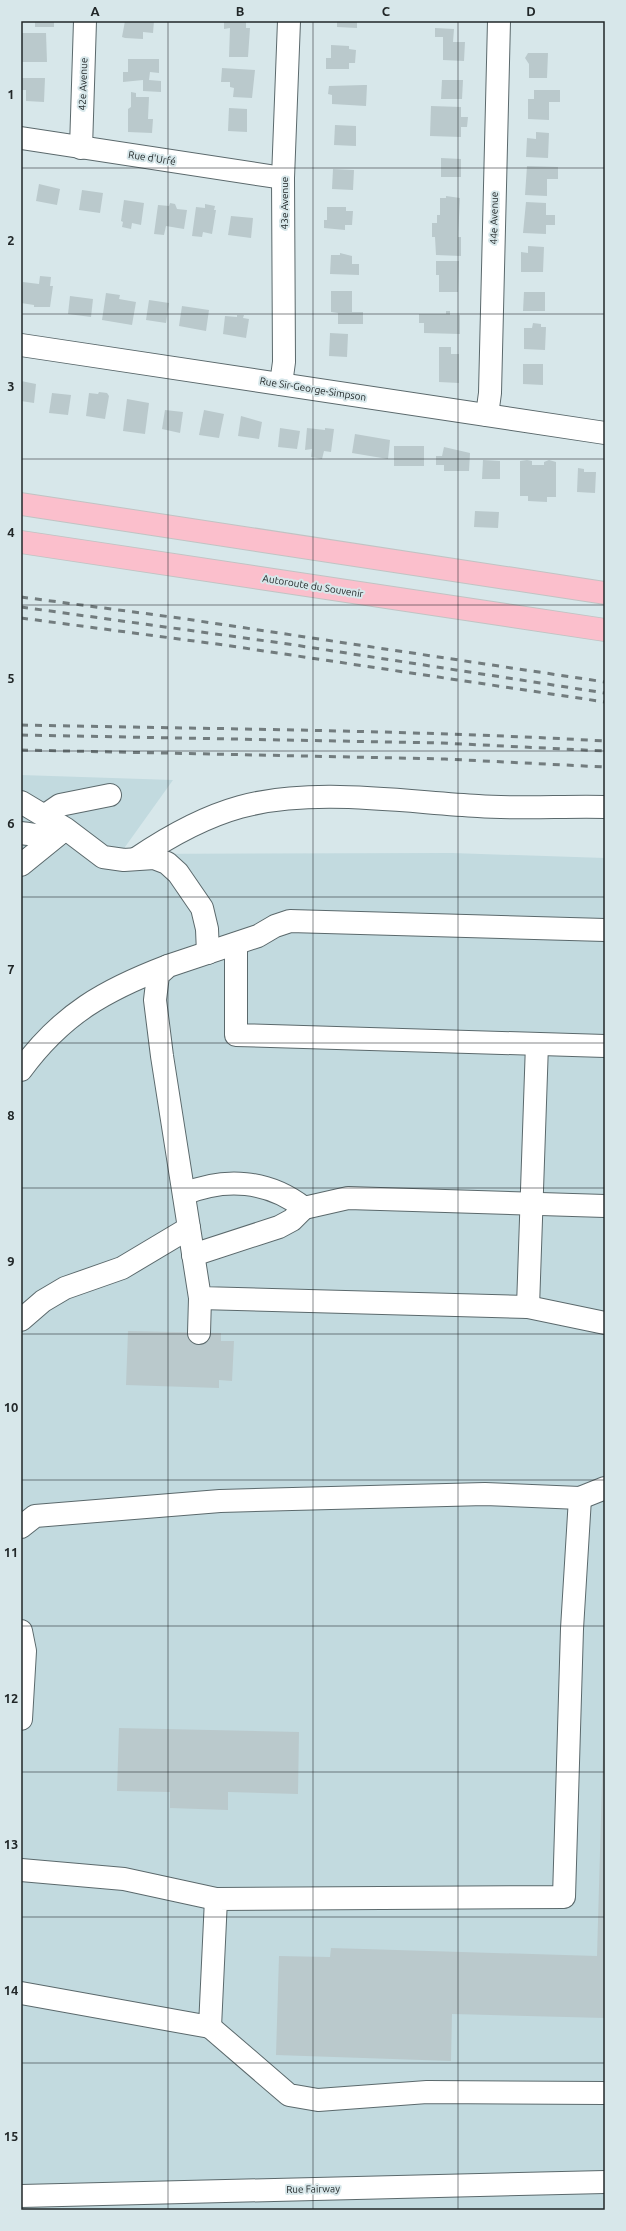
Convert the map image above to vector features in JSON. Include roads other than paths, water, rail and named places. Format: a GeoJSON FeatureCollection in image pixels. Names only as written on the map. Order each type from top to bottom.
{"type":"FeatureCollection","features":[{"type":"Feature","properties":{"kind":"highway"},"geometry":{"type":"LineString","coordinates":[[21,504],[605,593]]}},
{"type":"Feature","properties":{"kind":"highway","name":"Autoroute du Souvenir"},"geometry":{"type":"LineString","coordinates":[[21,542],[605,630]]}},
{"type":"Feature","properties":{"kind":"street","name":"42e Avenue"},"geometry":{"type":"LineString","coordinates":[[81,148],[85,21]]}},
{"type":"Feature","properties":{"kind":"street","name":"43e Avenue"},"geometry":{"type":"LineString","coordinates":[[281,384],[284,362],[284,178],[289,21]]}},
{"type":"Feature","properties":{"kind":"street","name":"44e Avenue"},"geometry":{"type":"LineString","coordinates":[[487,415],[490,393],[499,21]]}},
{"type":"Feature","properties":{"kind":"street","name":"Rue d'Urfé"},"geometry":{"type":"LineString","coordinates":[[21,138],[284,178]]}},
{"type":"Feature","properties":{"kind":"street","name":"Rue Sir-George-Simpson"},"geometry":{"type":"LineString","coordinates":[[21,345],[605,433]]}},
{"type":"Feature","properties":{"kind":"street"},"geometry":{"type":"LineString","coordinates":[[44,816],[60,805],[110,795]]}},
{"type":"Feature","properties":{"kind":"street"},"geometry":{"type":"LineString","coordinates":[[138,858],[157,845],[224,812],[241,806],[271,801],[347,797],[511,808],[605,807]]}},
{"type":"Feature","properties":{"kind":"street"},"geometry":{"type":"LineString","coordinates":[[21,802],[44,816],[62,832],[103,857],[124,860],[154,858],[167,863],[178,873],[202,908],[207,929],[208,954]]}},
{"type":"Feature","properties":{"kind":"street"},"geometry":{"type":"LineString","coordinates":[[21,833],[62,832]]}},
{"type":"Feature","properties":{"kind":"street"},"geometry":{"type":"LineString","coordinates":[[21,865],[62,832]]}},
{"type":"Feature","properties":{"kind":"street"},"geometry":{"type":"LineString","coordinates":[[21,1070],[50,1034],[70,1017],[97,998],[127,982],[168,966],[208,954],[258,936],[275,926],[290,921],[605,930]]}},
{"type":"Feature","properties":{"kind":"street"},"geometry":{"type":"LineString","coordinates":[[236,944],[236,1035],[605,1046]]}},
{"type":"Feature","properties":{"kind":"street"},"geometry":{"type":"LineString","coordinates":[[168,966],[158,975],[155,1000],[162,1056],[200,1298],[199,1333]]}},
{"type":"Feature","properties":{"kind":"street"},"geometry":{"type":"LineString","coordinates":[[127,982],[142,982],[155,1000]]}},
{"type":"Feature","properties":{"kind":"street"},"geometry":{"type":"LineString","coordinates":[[528,1307],[537,1044]]}},
{"type":"Feature","properties":{"kind":"street"},"geometry":{"type":"LineString","coordinates":[[184,1194],[209,1185],[242,1182],[276,1192],[292,1199],[304,1208]]}},
{"type":"Feature","properties":{"kind":"street"},"geometry":{"type":"LineString","coordinates":[[193,1255],[279,1227],[292,1220],[304,1208],[348,1198],[605,1206]]}},
{"type":"Feature","properties":{"kind":"street"},"geometry":{"type":"LineString","coordinates":[[21,1320],[43,1301],[65,1288],[122,1268],[189,1228]]}},
{"type":"Feature","properties":{"kind":"street"},"geometry":{"type":"LineString","coordinates":[[200,1298],[528,1307],[605,1323]]}},
{"type":"Feature","properties":{"kind":"street"},"geometry":{"type":"LineString","coordinates":[[21,1526],[35,1516],[220,1501],[486,1494],[580,1498],[605,1488]]}},
{"type":"Feature","properties":{"kind":"street"},"geometry":{"type":"LineString","coordinates":[[21,1870],[124,1879],[216,1899],[564,1897],[572,1629],[580,1498]]}},
{"type":"Feature","properties":{"kind":"street"},"geometry":{"type":"LineString","coordinates":[[21,1631],[25,1651],[21,1719]]}},
{"type":"Feature","properties":{"kind":"street"},"geometry":{"type":"LineString","coordinates":[[210,2027],[216,1899]]}},
{"type":"Feature","properties":{"kind":"street"},"geometry":{"type":"LineString","coordinates":[[21,1993],[210,2027],[289,2095],[318,2100],[427,2092],[605,2093]]}},
{"type":"Feature","properties":{"kind":"street","name":"Rue Fairway"},"geometry":{"type":"LineString","coordinates":[[21,2196],[605,2182]]}},
{"type":"Feature","properties":{"kind":"railway"},"geometry":{"type":"LineString","coordinates":[[21,597],[179,618],[605,682]]}},
{"type":"Feature","properties":{"kind":"railway"},"geometry":{"type":"LineString","coordinates":[[21,607],[288,644],[605,693]]}},
{"type":"Feature","properties":{"kind":"railway"},"geometry":{"type":"LineString","coordinates":[[21,618],[224,645],[605,702]]}},
{"type":"Feature","properties":{"kind":"railway"},"geometry":{"type":"LineString","coordinates":[[21,725],[386,732],[605,741]]}},
{"type":"Feature","properties":{"kind":"railway"},"geometry":{"type":"LineString","coordinates":[[21,735],[442,743],[605,751]]}},
{"type":"Feature","properties":{"kind":"railway"},"geometry":{"type":"LineString","coordinates":[[21,750],[445,759],[605,767]]}}]}
